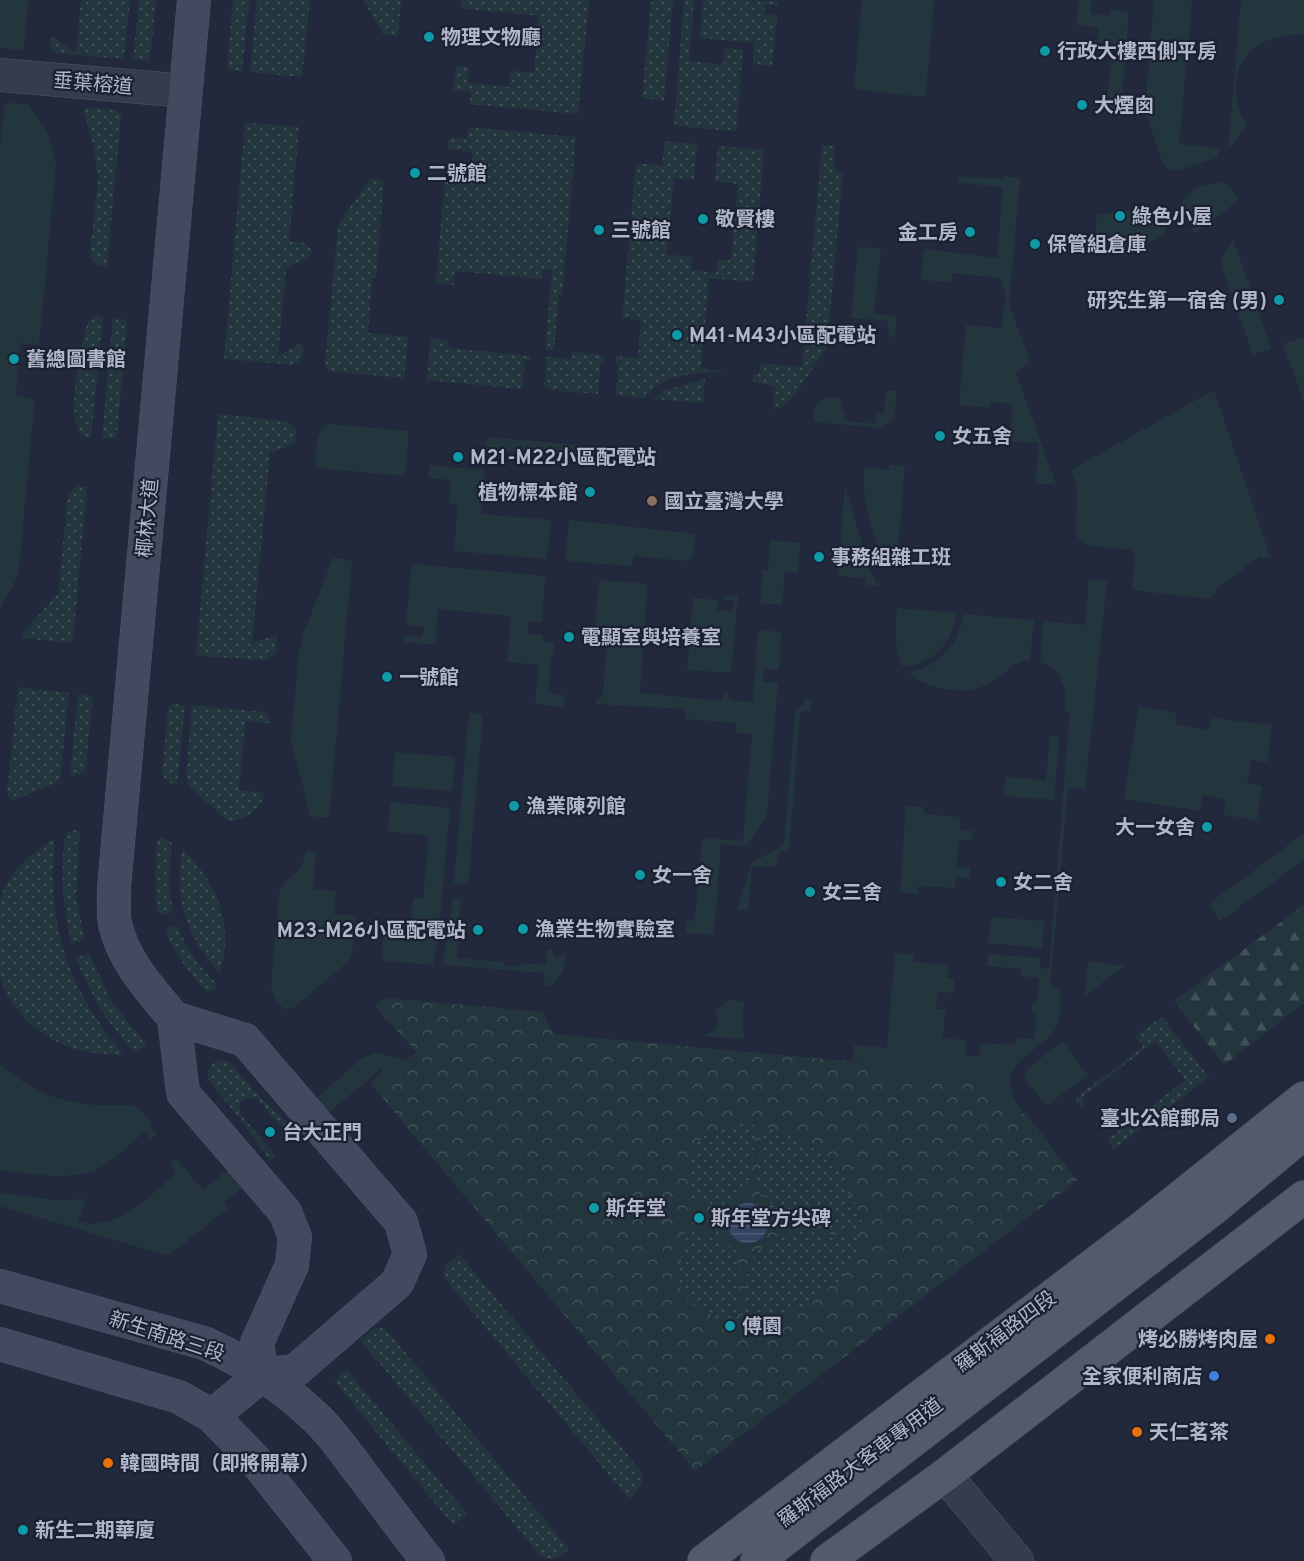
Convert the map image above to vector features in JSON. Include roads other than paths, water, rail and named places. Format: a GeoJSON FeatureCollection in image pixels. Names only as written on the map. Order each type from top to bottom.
{"type":"FeatureCollection","features":[{"type":"Feature","properties":{"kind":"main road","name":"羅斯福路四段"},"geometry":{"type":"LineString","coordinates":[[704,1561],[1143,1227],[1304,1098]]}},
{"type":"Feature","properties":{"kind":"main road","name":"羅斯福路大客車專用道"},"geometry":{"type":"LineString","coordinates":[[730,1561],[1205,1197],[1296,1146]]}},
{"type":"Feature","properties":{"kind":"main road","name":"羅斯福路大客車專用道"},"geometry":{"type":"LineString","coordinates":[[757,1561],[1296,1146]]}},
{"type":"Feature","properties":{"kind":"main road","name":"羅斯福路大客車專用道"},"geometry":{"type":"LineString","coordinates":[[783,1561],[1296,1146]]}},
{"type":"Feature","properties":{"kind":"main road"},"geometry":{"type":"LineString","coordinates":[[827,1561],[945,1475],[1304,1197]]}},
{"type":"Feature","properties":{"kind":"street","name":"椰林大道"},"geometry":{"type":"LineString","coordinates":[[174,1018],[138,976],[125,950],[115,923],[114,887],[194,0]]}},
{"type":"Feature","properties":{"kind":"street","name":"垂葉榕道"},"geometry":{"type":"LineString","coordinates":[[0,75],[186,92]]}},
{"type":"Feature","properties":{"kind":"street"},"geometry":{"type":"LineString","coordinates":[[212,1416],[262,1375],[295,1371],[397,1283],[410,1254],[401,1222],[245,1040],[174,1018],[183,1093],[285,1212],[295,1237],[292,1265],[258,1343],[262,1375]]}},
{"type":"Feature","properties":{"kind":"street","name":"新生南路三段"},"geometry":{"type":"LineString","coordinates":[[0,1286],[204,1343],[232,1356],[262,1375],[285,1390],[316,1418],[428,1561]]}},
{"type":"Feature","properties":{"kind":"street"},"geometry":{"type":"LineString","coordinates":[[0,1344],[179,1397],[212,1416],[254,1459],[335,1561]]}},
{"type":"Feature","properties":{"kind":"street"},"geometry":{"type":"LineString","coordinates":[[945,1475],[1017,1561]]}},
{"type":"Feature","properties":{"kind":"water"},"geometry":{"type":"Polygon","coordinates":[[[748,1203],[762,1209],[768,1223],[762,1237],[748,1243],[734,1237],[728,1223],[734,1209],[748,1203]]]}},
{"type":"Feature","properties":{"kind":"place","name":"物理文物廳"},"geometry":{"type":"Point","coordinates":[429,37]}},
{"type":"Feature","properties":{"kind":"place","name":"行政大樓西側平房"},"geometry":{"type":"Point","coordinates":[1045,51]}},
{"type":"Feature","properties":{"kind":"place","name":"大煙囪"},"geometry":{"type":"Point","coordinates":[1082,105]}},
{"type":"Feature","properties":{"kind":"place","name":"二號館"},"geometry":{"type":"Point","coordinates":[415,173]}},
{"type":"Feature","properties":{"kind":"place","name":"綠色小屋"},"geometry":{"type":"Point","coordinates":[1120,216]}},
{"type":"Feature","properties":{"kind":"place","name":"敬賢樓"},"geometry":{"type":"Point","coordinates":[703,219]}},
{"type":"Feature","properties":{"kind":"place","name":"三號館"},"geometry":{"type":"Point","coordinates":[599,230]}},
{"type":"Feature","properties":{"kind":"place","name":"金工房"},"geometry":{"type":"Point","coordinates":[970,232]}},
{"type":"Feature","properties":{"kind":"place","name":"保管組倉庫"},"geometry":{"type":"Point","coordinates":[1035,244]}},
{"type":"Feature","properties":{"kind":"place","name":"研究生第一宿舍 (男)"},"geometry":{"type":"Point","coordinates":[1279,300]}},
{"type":"Feature","properties":{"kind":"place","name":"M41-M43小區配電站"},"geometry":{"type":"Point","coordinates":[677,335]}},
{"type":"Feature","properties":{"kind":"place","name":"舊總圖書館"},"geometry":{"type":"Point","coordinates":[14,359]}},
{"type":"Feature","properties":{"kind":"place","name":"女五舍"},"geometry":{"type":"Point","coordinates":[940,436]}},
{"type":"Feature","properties":{"kind":"place","name":"M21-M22小區配電站"},"geometry":{"type":"Point","coordinates":[458,457]}},
{"type":"Feature","properties":{"kind":"place","name":"植物標本館"},"geometry":{"type":"Point","coordinates":[590,492]}},
{"type":"Feature","properties":{"kind":"place","name":"國立臺灣大學"},"geometry":{"type":"Point","coordinates":[652,501]}},
{"type":"Feature","properties":{"kind":"place","name":"事務組雜工班"},"geometry":{"type":"Point","coordinates":[819,557]}},
{"type":"Feature","properties":{"kind":"place","name":"電顯室與培養室"},"geometry":{"type":"Point","coordinates":[569,637]}},
{"type":"Feature","properties":{"kind":"place","name":"一號館"},"geometry":{"type":"Point","coordinates":[387,677]}},
{"type":"Feature","properties":{"kind":"place","name":"漁業陳列館"},"geometry":{"type":"Point","coordinates":[514,806]}},
{"type":"Feature","properties":{"kind":"place","name":"大一女舍"},"geometry":{"type":"Point","coordinates":[1207,827]}},
{"type":"Feature","properties":{"kind":"place","name":"女一舍"},"geometry":{"type":"Point","coordinates":[640,875]}},
{"type":"Feature","properties":{"kind":"place","name":"女二舍"},"geometry":{"type":"Point","coordinates":[1001,882]}},
{"type":"Feature","properties":{"kind":"place","name":"女三舍"},"geometry":{"type":"Point","coordinates":[810,892]}},
{"type":"Feature","properties":{"kind":"place","name":"漁業生物實驗室"},"geometry":{"type":"Point","coordinates":[523,929]}},
{"type":"Feature","properties":{"kind":"place","name":"M23-M26小區配電站"},"geometry":{"type":"Point","coordinates":[478,930]}},
{"type":"Feature","properties":{"kind":"place","name":"臺北公館郵局"},"geometry":{"type":"Point","coordinates":[1232,1118]}},
{"type":"Feature","properties":{"kind":"place","name":"台大正門"},"geometry":{"type":"Point","coordinates":[270,1132]}},
{"type":"Feature","properties":{"kind":"place","name":"斯年堂"},"geometry":{"type":"Point","coordinates":[594,1208]}},
{"type":"Feature","properties":{"kind":"place","name":"斯年堂方尖碑"},"geometry":{"type":"Point","coordinates":[699,1218]}},
{"type":"Feature","properties":{"kind":"place","name":"傅園"},"geometry":{"type":"Point","coordinates":[730,1326]}},
{"type":"Feature","properties":{"kind":"place","name":"烤必勝烤肉屋"},"geometry":{"type":"Point","coordinates":[1270,1339]}},
{"type":"Feature","properties":{"kind":"place","name":"全家便利商店"},"geometry":{"type":"Point","coordinates":[1214,1376]}},
{"type":"Feature","properties":{"kind":"place","name":"天仁茗茶"},"geometry":{"type":"Point","coordinates":[1137,1432]}},
{"type":"Feature","properties":{"kind":"place","name":"韓國時間（即將開幕）"},"geometry":{"type":"Point","coordinates":[108,1463]}},
{"type":"Feature","properties":{"kind":"place","name":"新生二期華廈"},"geometry":{"type":"Point","coordinates":[23,1530]}}]}
